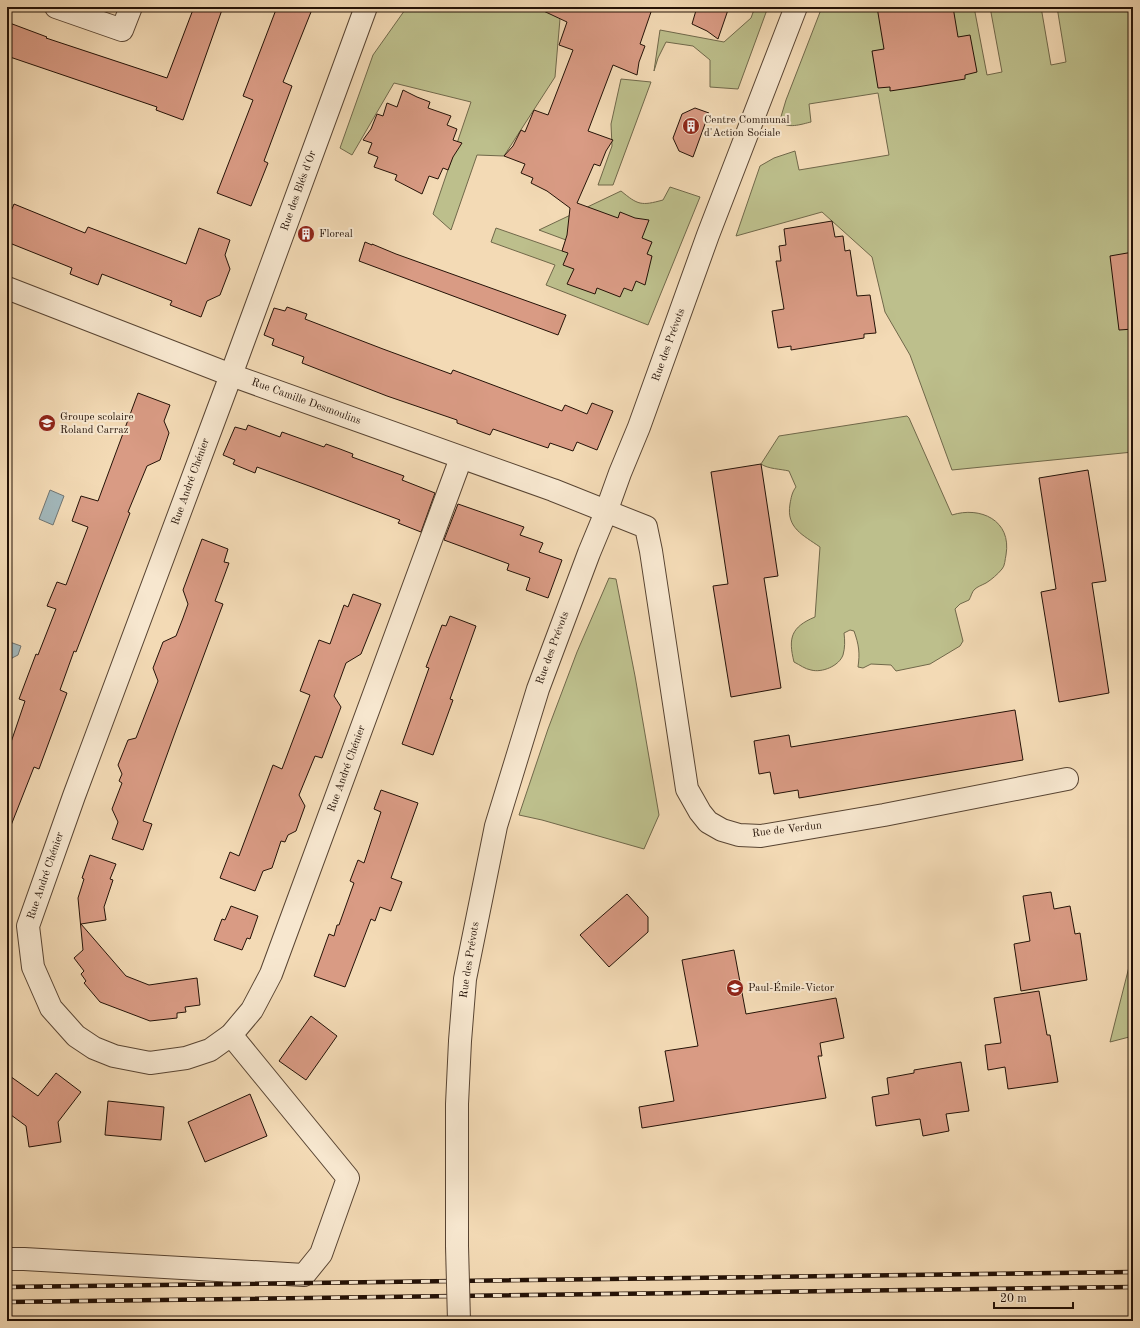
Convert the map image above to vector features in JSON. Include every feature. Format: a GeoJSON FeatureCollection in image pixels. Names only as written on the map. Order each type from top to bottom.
{"type":"FeatureCollection","features":[{"type":"Feature","properties":{"kind":"street"},"geometry":{"type":"LineString","coordinates":[[56,7],[122,30],[131,7]]}},
{"type":"Feature","properties":{"kind":"street","name":"Rue des Blés d'Or"},"geometry":{"type":"LineString","coordinates":[[231,375],[366,7]]}},
{"type":"Feature","properties":{"kind":"street","name":"Rue des Prévots"},"geometry":{"type":"LineString","coordinates":[[459,1321],[457,1246],[457,1104],[460,1041],[465,979],[494,833],[538,689],[589,553],[654,388],[708,235],[796,7]]}},
{"type":"Feature","properties":{"kind":"street","name":"Rue Camille Desmoulins"},"geometry":{"type":"LineString","coordinates":[[7,288],[231,375],[553,490],[606,512]]}},
{"type":"Feature","properties":{"kind":"street","name":"Rue André Chénier"},"geometry":{"type":"LineString","coordinates":[[231,375],[77,789],[28,926],[33,967],[51,1008],[76,1036],[94,1048],[114,1056],[150,1063],[186,1058],[210,1050],[231,1035],[252,1010],[271,974],[461,458]]}},
{"type":"Feature","properties":{"kind":"street","name":"Rue de Verdun"},"geometry":{"type":"LineString","coordinates":[[606,512],[646,527],[688,790],[700,812],[708,822],[722,830],[739,835],[761,836],[884,815],[1067,779]]}},
{"type":"Feature","properties":{"kind":"street"},"geometry":{"type":"LineString","coordinates":[[7,1259],[304,1275],[321,1254],[348,1178],[231,1035]]}},
{"type":"Feature","properties":{"kind":"green space"},"geometry":{"type":"Polygon","coordinates":[[[407,7],[561,7],[555,77],[504,156],[477,155],[451,230],[433,214],[471,102],[394,83],[352,155],[340,148],[373,55],[407,7]]]}},
{"type":"Feature","properties":{"kind":"green space"},"geometry":{"type":"Polygon","coordinates":[[[755,7],[768,7],[738,89],[710,87],[710,60],[693,46],[666,42],[658,58],[654,71],[660,30],[724,42],[751,18],[755,7]]]}},
{"type":"Feature","properties":{"kind":"green space"},"geometry":{"type":"Polygon","coordinates":[[[822,7],[974,7],[987,75],[1002,72],[990,7],[1041,7],[1051,65],[1066,62],[1057,7],[1133,7],[1133,452],[952,470],[910,355],[885,312],[872,257],[822,212],[736,236],[760,166],[774,158],[795,151],[799,170],[889,155],[878,93],[809,104],[811,122],[790,126],[786,125],[780,120],[786,100],[822,7]]]}},
{"type":"Feature","properties":{"kind":"green space"},"geometry":{"type":"Polygon","coordinates":[[[621,79],[651,82],[613,185],[598,185],[612,146],[611,124],[621,79]]]}},
{"type":"Feature","properties":{"kind":"green space"},"geometry":{"type":"Polygon","coordinates":[[[670,187],[700,197],[648,325],[546,285],[555,265],[491,242],[496,228],[562,251],[566,240],[539,230],[621,191],[636,202],[650,203],[663,200],[670,187]]]}},
{"type":"Feature","properties":{"kind":"green space"},"geometry":{"type":"Polygon","coordinates":[[[907,416],[952,515],[963,513],[983,514],[992,518],[999,525],[1004,533],[1007,543],[1004,566],[992,579],[974,590],[969,600],[960,604],[955,609],[963,641],[960,646],[930,664],[896,671],[891,665],[871,664],[863,668],[858,667],[858,645],[854,631],[850,630],[844,633],[844,652],[838,662],[830,668],[815,671],[807,669],[794,662],[791,646],[793,634],[796,629],[815,617],[820,547],[797,530],[793,525],[789,512],[793,493],[796,487],[789,471],[771,468],[761,464],[779,436],[907,416]]]}},
{"type":"Feature","properties":{"kind":"green space"},"geometry":{"type":"Polygon","coordinates":[[[609,578],[616,579],[635,676],[659,815],[644,849],[542,820],[519,815],[548,729],[577,652],[609,578]]]}},
{"type":"Feature","properties":{"kind":"green space"},"geometry":{"type":"Polygon","coordinates":[[[1133,951],[1133,1036],[1110,1042],[1133,951]]]}},
{"type":"Feature","properties":{"kind":"shaded area"},"geometry":{"type":"Polygon","coordinates":[[[50,490],[64,496],[53,525],[39,519],[50,490]]]}},
{"type":"Feature","properties":{"kind":"shaded area"},"geometry":{"type":"Polygon","coordinates":[[[7,641],[21,646],[18,655],[12,658],[7,671],[7,641]]]}},
{"type":"Feature","properties":{"kind":"building"},"geometry":{"type":"Polygon","coordinates":[[[194,7],[223,7],[183,120],[156,110],[157,107],[7,56],[7,22],[47,37],[46,38],[167,78],[194,7]]]}},
{"type":"Feature","properties":{"kind":"building"},"geometry":{"type":"Polygon","coordinates":[[[277,7],[313,7],[283,82],[292,86],[264,161],[268,163],[251,206],[217,193],[253,100],[243,96],[277,7]]]}},
{"type":"Feature","properties":{"kind":"building"},"geometry":{"type":"Polygon","coordinates":[[[535,7],[639,7],[651,12],[640,44],[645,46],[639,62],[637,75],[613,65],[588,131],[613,140],[606,151],[600,166],[594,164],[577,203],[618,218],[620,212],[635,218],[649,220],[642,238],[652,242],[647,254],[652,256],[645,285],[636,281],[632,291],[624,288],[620,297],[597,288],[595,294],[567,284],[574,269],[563,265],[568,253],[562,251],[567,235],[570,208],[547,191],[531,183],[533,178],[521,173],[525,164],[504,156],[513,146],[521,130],[525,132],[534,110],[548,115],[573,50],[559,45],[567,22],[535,7]]]}},
{"type":"Feature","properties":{"kind":"building"},"geometry":{"type":"Polygon","coordinates":[[[697,7],[729,7],[718,39],[707,31],[692,24],[697,7]]]}},
{"type":"Feature","properties":{"kind":"building"},"geometry":{"type":"Polygon","coordinates":[[[877,7],[953,7],[958,37],[970,35],[977,72],[965,75],[965,79],[917,87],[890,91],[890,87],[878,88],[872,51],[884,49],[877,7]]]}},
{"type":"Feature","properties":{"kind":"building"},"geometry":{"type":"Polygon","coordinates":[[[403,90],[430,102],[428,108],[451,116],[447,125],[457,129],[453,140],[462,143],[453,157],[448,170],[443,168],[438,179],[429,176],[422,194],[395,180],[397,175],[374,167],[378,157],[368,153],[372,143],[363,140],[371,129],[377,114],[383,116],[387,103],[397,107],[403,90]]]}},
{"type":"Feature","properties":{"kind":"building","name":"Centre Communal d'Action Sociale"},"geometry":{"type":"Polygon","coordinates":[[[695,108],[709,113],[693,157],[679,151],[673,138],[682,114],[695,108]]]}},
{"type":"Feature","properties":{"kind":"building"},"geometry":{"type":"Polygon","coordinates":[[[14,204],[85,233],[88,227],[186,264],[199,228],[230,240],[225,255],[230,269],[220,295],[207,301],[201,317],[170,305],[172,301],[102,274],[98,285],[70,274],[72,268],[7,242],[7,221],[14,204]]]}},
{"type":"Feature","properties":{"kind":"building"},"geometry":{"type":"Polygon","coordinates":[[[832,221],[835,237],[843,236],[845,251],[850,250],[857,296],[870,295],[876,333],[864,334],[864,338],[791,350],[791,346],[778,348],[772,311],[784,309],[776,261],[781,261],[779,246],[786,245],[784,229],[832,221]]]}},
{"type":"Feature","properties":{"kind":"building"},"geometry":{"type":"Polygon","coordinates":[[[365,242],[566,315],[558,335],[359,261],[365,242]]]}},
{"type":"Feature","properties":{"kind":"building"},"geometry":{"type":"Polygon","coordinates":[[[1133,252],[1133,329],[1119,330],[1110,256],[1133,252]]]}},
{"type":"Feature","properties":{"kind":"building"},"geometry":{"type":"Polygon","coordinates":[[[287,307],[307,314],[305,319],[383,349],[451,374],[453,370],[562,411],[565,405],[587,414],[592,403],[613,411],[597,450],[577,442],[573,451],[550,443],[548,448],[493,429],[490,435],[457,423],[457,420],[387,396],[302,363],[304,357],[272,345],[274,339],[264,335],[274,308],[285,311],[287,307]]]}},
{"type":"Feature","properties":{"kind":"building"},"geometry":{"type":"Polygon","coordinates":[[[138,393],[170,405],[164,421],[169,433],[160,460],[147,466],[128,512],[130,513],[76,652],[74,651],[60,690],[67,693],[39,769],[34,767],[7,833],[7,754],[25,701],[19,699],[36,654],[38,655],[56,609],[47,606],[57,582],[66,585],[88,527],[72,521],[81,496],[98,501],[138,393]]]}},
{"type":"Feature","properties":{"kind":"building"},"geometry":{"type":"Polygon","coordinates":[[[248,425],[280,437],[282,432],[324,447],[326,444],[340,449],[353,454],[352,457],[404,476],[402,480],[435,493],[421,532],[398,523],[400,520],[257,467],[255,473],[233,464],[235,460],[223,455],[235,427],[246,430],[248,425]]]}},
{"type":"Feature","properties":{"kind":"building"},"geometry":{"type":"Polygon","coordinates":[[[761,464],[778,576],[764,578],[781,688],[731,697],[713,586],[728,584],[711,472],[761,464]]]}},
{"type":"Feature","properties":{"kind":"building"},"geometry":{"type":"Polygon","coordinates":[[[1088,470],[1106,581],[1092,583],[1109,693],[1059,702],[1041,592],[1056,589],[1039,478],[1088,470]]]}},
{"type":"Feature","properties":{"kind":"building"},"geometry":{"type":"Polygon","coordinates":[[[458,504],[524,527],[520,535],[543,543],[539,552],[562,560],[548,598],[526,590],[530,578],[507,570],[509,564],[444,540],[458,504]]]}},
{"type":"Feature","properties":{"kind":"building"},"geometry":{"type":"Polygon","coordinates":[[[202,539],[228,549],[224,562],[229,563],[215,601],[223,604],[143,821],[152,824],[143,850],[112,839],[118,822],[112,809],[122,783],[119,781],[122,774],[118,765],[128,740],[136,738],[158,681],[153,668],[163,642],[176,636],[183,618],[188,604],[183,590],[202,539]]]}},
{"type":"Feature","properties":{"kind":"building"},"geometry":{"type":"Polygon","coordinates":[[[353,594],[381,604],[361,654],[346,663],[334,696],[341,707],[322,758],[315,756],[299,795],[305,806],[296,831],[288,835],[285,842],[281,841],[272,868],[263,871],[255,891],[220,878],[230,852],[239,856],[273,765],[282,769],[310,695],[300,691],[319,640],[330,644],[344,605],[348,607],[353,594]]]}},
{"type":"Feature","properties":{"kind":"building"},"geometry":{"type":"Polygon","coordinates":[[[450,616],[476,626],[450,699],[453,700],[433,755],[402,744],[429,668],[426,667],[442,625],[446,626],[450,616]]]}},
{"type":"Feature","properties":{"kind":"building"},"geometry":{"type":"Polygon","coordinates":[[[1015,710],[1023,760],[799,798],[798,790],[774,794],[770,772],[759,774],[754,741],[789,735],[791,747],[1015,710]]]}},
{"type":"Feature","properties":{"kind":"building"},"geometry":{"type":"Polygon","coordinates":[[[381,790],[418,803],[391,878],[402,882],[391,911],[380,907],[375,921],[371,919],[345,987],[314,976],[329,934],[334,936],[337,925],[339,925],[354,883],[350,881],[358,860],[364,863],[381,812],[374,809],[381,790]]]}},
{"type":"Feature","properties":{"kind":"building"},"geometry":{"type":"Polygon","coordinates":[[[90,855],[116,864],[110,879],[113,880],[104,907],[106,920],[81,924],[126,976],[149,985],[197,978],[200,1005],[185,1007],[186,1012],[177,1013],[177,1018],[150,1021],[100,1002],[84,983],[86,981],[81,974],[84,971],[74,958],[83,950],[78,898],[84,879],[82,878],[90,855]]]}},
{"type":"Feature","properties":{"kind":"building"},"geometry":{"type":"Polygon","coordinates":[[[1051,892],[1054,909],[1070,906],[1075,934],[1080,933],[1087,980],[1021,991],[1014,944],[1030,941],[1023,896],[1051,892]]]}},
{"type":"Feature","properties":{"kind":"building"},"geometry":{"type":"Polygon","coordinates":[[[627,894],[648,917],[648,932],[609,967],[580,935],[627,894]]]}},
{"type":"Feature","properties":{"kind":"building"},"geometry":{"type":"Polygon","coordinates":[[[231,906],[258,916],[250,939],[247,938],[242,950],[214,940],[222,919],[225,920],[231,906]]]}},
{"type":"Feature","properties":{"kind":"building"},"geometry":{"type":"Polygon","coordinates":[[[734,950],[746,1014],[836,998],[844,1038],[820,1043],[822,1056],[818,1056],[826,1098],[642,1128],[639,1107],[674,1101],[665,1051],[698,1046],[682,960],[734,950]]]}},
{"type":"Feature","properties":{"kind":"building"},"geometry":{"type":"Polygon","coordinates":[[[1039,991],[1047,1035],[1050,1035],[1058,1082],[1008,1089],[1005,1067],[988,1070],[985,1045],[1001,1043],[994,998],[1039,991]]]}},
{"type":"Feature","properties":{"kind":"building"},"geometry":{"type":"Polygon","coordinates":[[[311,1016],[337,1036],[306,1080],[279,1061],[311,1016]]]}},
{"type":"Feature","properties":{"kind":"building"},"geometry":{"type":"Polygon","coordinates":[[[961,1062],[969,1111],[946,1114],[949,1131],[923,1136],[920,1119],[876,1126],[872,1097],[889,1094],[887,1078],[914,1073],[914,1070],[961,1062]]]}},
{"type":"Feature","properties":{"kind":"building"},"geometry":{"type":"Polygon","coordinates":[[[56,1073],[81,1092],[58,1122],[61,1142],[29,1147],[26,1126],[7,1112],[7,1074],[38,1096],[56,1073]]]}},
{"type":"Feature","properties":{"kind":"building"},"geometry":{"type":"Polygon","coordinates":[[[250,1094],[267,1136],[205,1162],[188,1122],[250,1094]]]}},
{"type":"Feature","properties":{"kind":"building"},"geometry":{"type":"Polygon","coordinates":[[[108,1101],[164,1107],[161,1140],[105,1135],[108,1101]]]}},
{"type":"Feature","properties":{"kind":"railway"},"geometry":{"type":"LineString","coordinates":[[7,1287],[1133,1272]]}},
{"type":"Feature","properties":{"kind":"railway"},"geometry":{"type":"LineString","coordinates":[[7,1302],[1133,1287]]}},
{"type":"Feature","properties":{"kind":"place","name":"Centre Communal d'Action Sociale"},"geometry":{"type":"Point","coordinates":[691,126]}},
{"type":"Feature","properties":{"kind":"place","name":"Floreal"},"geometry":{"type":"Point","coordinates":[306,234]}},
{"type":"Feature","properties":{"kind":"place","name":"Groupe scolaire Roland Carraz"},"geometry":{"type":"Point","coordinates":[47,423]}},
{"type":"Feature","properties":{"kind":"place","name":"Paul-Émile-Victor"},"geometry":{"type":"Point","coordinates":[735,988]}}]}
